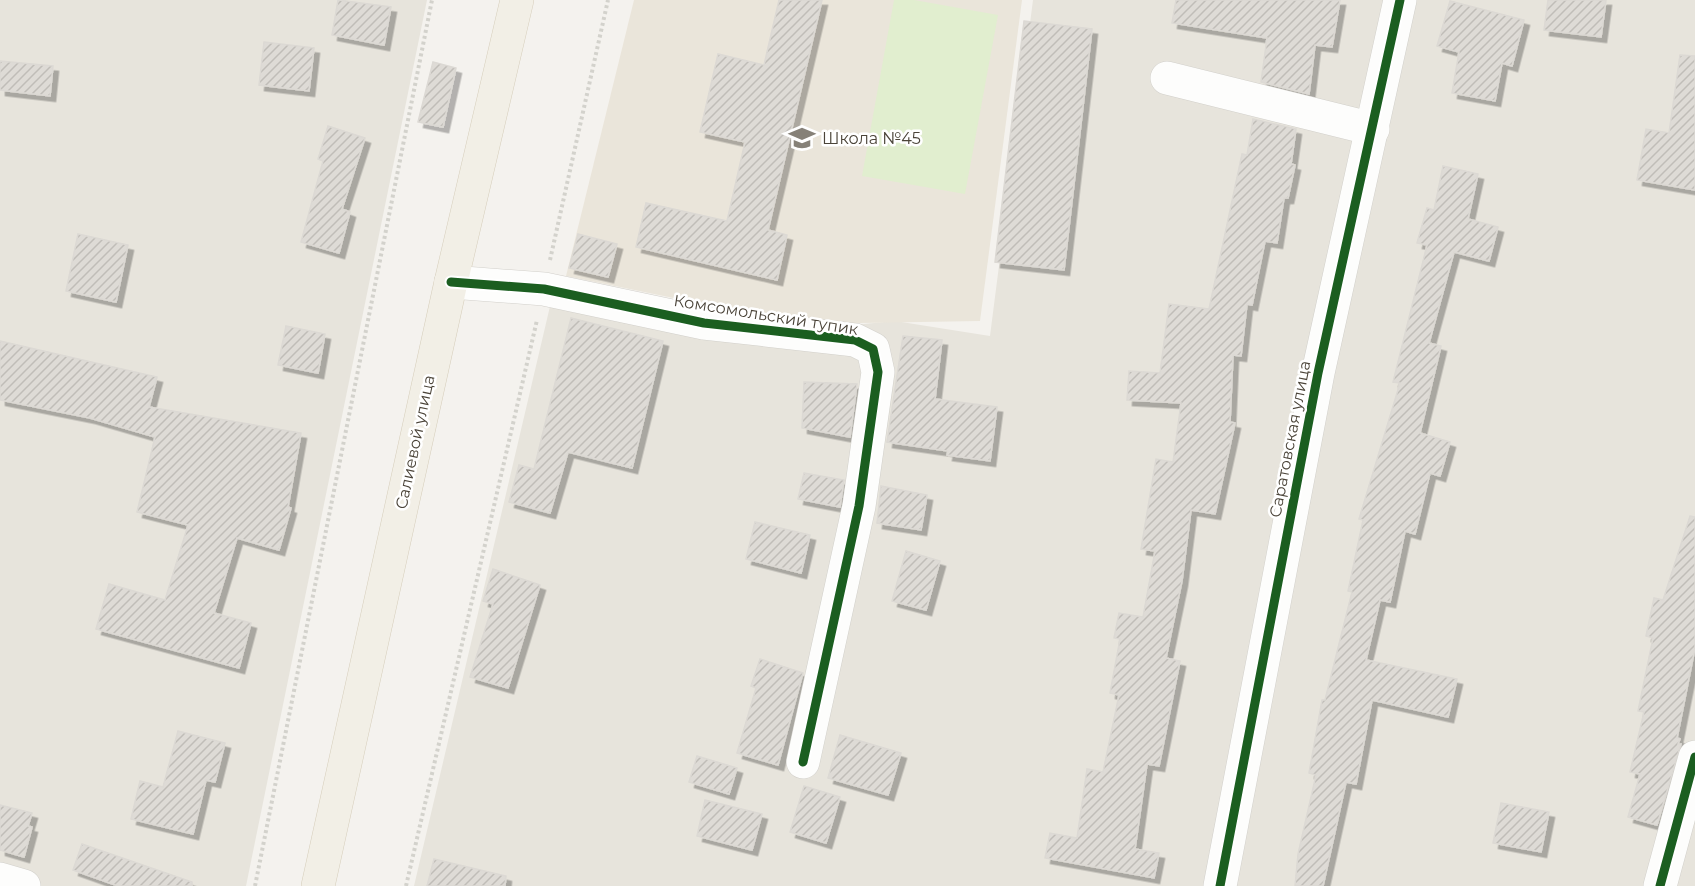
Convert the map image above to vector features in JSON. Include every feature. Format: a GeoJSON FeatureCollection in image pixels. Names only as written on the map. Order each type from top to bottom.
{"type":"FeatureCollection","features":[{"type":"Feature","properties":{"kind":"main road","name":"Салиевой улица"},"geometry":{"type":"LineString","coordinates":[[318,886],[451,282],[517,0]]}},
{"type":"Feature","properties":{"kind":"street","name":"Саратовская улица"},"geometry":{"type":"LineString","coordinates":[[1220,886],[1318,373],[1400,0]]}},
{"type":"Feature","properties":{"kind":"street"},"geometry":{"type":"LineString","coordinates":[[1167,78],[1373,129]]}},
{"type":"Feature","properties":{"kind":"street","name":"Комсомольский тупик"},"geometry":{"type":"LineString","coordinates":[[451,282],[544,289],[704,323],[855,340],[873,349],[878,372],[859,506],[803,762]]}},
{"type":"Feature","properties":{"kind":"street"},"geometry":{"type":"LineString","coordinates":[[1660,886],[1695,757]]}},
{"type":"Feature","properties":{"kind":"street"},"geometry":{"type":"LineString","coordinates":[[0,879],[24,886]]}},
{"type":"Feature","properties":{"kind":"path"},"geometry":{"type":"LineString","coordinates":[[255,886],[432,0]]}},
{"type":"Feature","properties":{"kind":"path"},"geometry":{"type":"LineString","coordinates":[[406,886],[544,289],[608,0]]}},
{"type":"Feature","properties":{"kind":"shaded area"},"geometry":{"type":"Polygon","coordinates":[[[0,0],[427,0],[246,886],[0,886],[0,0]]]}},
{"type":"Feature","properties":{"kind":"shaded area","name":"Школа №45"},"geometry":{"type":"Polygon","coordinates":[[[634,0],[1022,0],[980,321],[800,324],[566,276],[634,0]]]}},
{"type":"Feature","properties":{"kind":"shaded area"},"geometry":{"type":"Polygon","coordinates":[[[1033,0],[1695,0],[1695,886],[414,886],[551,302],[716,338],[895,321],[990,336],[1033,0]]]}},
{"type":"Feature","properties":{"kind":"green space"},"geometry":{"type":"Polygon","coordinates":[[[894,0],[914,0],[998,15],[965,194],[862,176],[894,0]]]}},
{"type":"Feature","properties":{"kind":"building"},"geometry":{"type":"Polygon","coordinates":[[[338,0],[391,7],[384,45],[332,35],[338,0]]]}},
{"type":"Feature","properties":{"kind":"building"},"geometry":{"type":"Polygon","coordinates":[[[779,0],[822,0],[768,230],[787,235],[777,280],[636,247],[646,203],[727,221],[745,142],[700,132],[718,54],[764,65],[779,0]]]}},
{"type":"Feature","properties":{"kind":"building"},"geometry":{"type":"Polygon","coordinates":[[[1176,0],[1340,0],[1332,47],[1315,45],[1309,94],[1261,82],[1267,38],[1172,23],[1176,0]]]}},
{"type":"Feature","properties":{"kind":"building"},"geometry":{"type":"Polygon","coordinates":[[[1548,0],[1606,0],[1601,37],[1544,30],[1548,0]]]}},
{"type":"Feature","properties":{"kind":"building"},"geometry":{"type":"Polygon","coordinates":[[[1450,1],[1524,20],[1512,66],[1502,63],[1495,101],[1452,93],[1459,52],[1437,46],[1450,1]]]}},
{"type":"Feature","properties":{"kind":"building"},"geometry":{"type":"Polygon","coordinates":[[[1024,21],[1092,29],[1064,270],[995,262],[1024,21]]]}},
{"type":"Feature","properties":{"kind":"building"},"geometry":{"type":"Polygon","coordinates":[[[264,42],[314,48],[309,91],[259,85],[264,42]]]}},
{"type":"Feature","properties":{"kind":"building"},"geometry":{"type":"Polygon","coordinates":[[[1680,55],[1695,56],[1695,190],[1637,180],[1646,129],[1669,133],[1680,55]]]}},
{"type":"Feature","properties":{"kind":"building"},"geometry":{"type":"Polygon","coordinates":[[[0,61],[53,66],[50,96],[0,90],[0,61]]]}},
{"type":"Feature","properties":{"kind":"building"},"geometry":{"type":"Polygon","coordinates":[[[433,62],[456,68],[443,127],[418,122],[433,62]]]}},
{"type":"Feature","properties":{"kind":"building"},"geometry":{"type":"Polygon","coordinates":[[[1253,119],[1296,129],[1291,164],[1295,165],[1288,198],[1284,198],[1277,243],[1265,241],[1252,305],[1247,304],[1241,356],[1233,355],[1230,422],[1235,423],[1215,514],[1191,510],[1182,581],[1166,658],[1180,661],[1159,766],[1147,764],[1135,849],[1159,853],[1154,878],[1045,858],[1050,833],[1077,838],[1087,769],[1103,772],[1119,695],[1110,693],[1120,639],[1114,638],[1119,613],[1143,617],[1155,551],[1141,549],[1156,459],[1173,462],[1181,403],[1127,400],[1129,371],[1160,373],[1169,304],[1209,309],[1242,154],[1247,155],[1253,119]]]}},
{"type":"Feature","properties":{"kind":"building"},"geometry":{"type":"Polygon","coordinates":[[[328,126],[365,138],[342,209],[350,212],[339,253],[301,242],[323,161],[318,159],[328,126]]]}},
{"type":"Feature","properties":{"kind":"building"},"geometry":{"type":"Polygon","coordinates":[[[1443,166],[1478,174],[1468,219],[1498,227],[1489,261],[1454,252],[1429,343],[1441,346],[1420,433],[1450,442],[1440,476],[1430,473],[1415,534],[1405,531],[1390,602],[1380,600],[1366,660],[1457,679],[1448,717],[1372,700],[1356,784],[1346,782],[1323,886],[1295,886],[1298,854],[1316,775],[1309,773],[1322,700],[1325,700],[1352,592],[1348,591],[1363,520],[1359,519],[1400,383],[1393,382],[1427,245],[1417,243],[1427,208],[1434,210],[1443,166]]]}},
{"type":"Feature","properties":{"kind":"building"},"geometry":{"type":"Polygon","coordinates":[[[78,234],[128,245],[116,302],[66,291],[78,234]]]}},
{"type":"Feature","properties":{"kind":"building"},"geometry":{"type":"Polygon","coordinates":[[[578,234],[617,244],[608,277],[569,268],[578,234]]]}},
{"type":"Feature","properties":{"kind":"building"},"geometry":{"type":"Polygon","coordinates":[[[571,318],[663,341],[632,468],[568,452],[550,513],[509,502],[519,465],[534,469],[571,318]]]}},
{"type":"Feature","properties":{"kind":"building"},"geometry":{"type":"Polygon","coordinates":[[[286,326],[325,334],[318,373],[278,365],[286,326]]]}},
{"type":"Feature","properties":{"kind":"building"},"geometry":{"type":"Polygon","coordinates":[[[903,336],[942,340],[935,399],[997,407],[990,461],[947,455],[948,451],[887,442],[903,336]]]}},
{"type":"Feature","properties":{"kind":"building"},"geometry":{"type":"Polygon","coordinates":[[[0,341],[157,377],[149,407],[301,433],[288,507],[291,508],[279,550],[237,538],[214,613],[251,623],[239,668],[96,629],[109,584],[165,600],[188,525],[137,512],[155,437],[90,418],[0,400],[0,341]]]}},
{"type":"Feature","properties":{"kind":"building"},"geometry":{"type":"Polygon","coordinates":[[[804,382],[857,384],[850,437],[802,428],[804,382]]]}},
{"type":"Feature","properties":{"kind":"building"},"geometry":{"type":"Polygon","coordinates":[[[804,473],[844,480],[840,507],[798,499],[804,473]]]}},
{"type":"Feature","properties":{"kind":"building"},"geometry":{"type":"Polygon","coordinates":[[[881,486],[927,495],[921,530],[877,523],[881,486]]]}},
{"type":"Feature","properties":{"kind":"building"},"geometry":{"type":"Polygon","coordinates":[[[1690,516],[1695,517],[1695,648],[1677,738],[1680,739],[1678,744],[1681,744],[1657,825],[1628,817],[1640,774],[1630,772],[1644,712],[1638,711],[1653,638],[1646,636],[1654,598],[1663,600],[1690,516]]]}},
{"type":"Feature","properties":{"kind":"building"},"geometry":{"type":"Polygon","coordinates":[[[755,522],[810,535],[801,573],[746,559],[755,522]]]}},
{"type":"Feature","properties":{"kind":"building"},"geometry":{"type":"Polygon","coordinates":[[[906,551],[940,561],[926,610],[892,601],[906,551]]]}},
{"type":"Feature","properties":{"kind":"building"},"geometry":{"type":"Polygon","coordinates":[[[493,569],[540,585],[508,688],[470,677],[493,604],[483,601],[493,569]]]}},
{"type":"Feature","properties":{"kind":"building"},"geometry":{"type":"Polygon","coordinates":[[[760,659],[803,673],[778,765],[737,753],[756,688],[751,686],[760,659]]]}},
{"type":"Feature","properties":{"kind":"building"},"geometry":{"type":"Polygon","coordinates":[[[178,731],[225,743],[215,782],[206,780],[193,834],[131,819],[140,781],[163,787],[178,731]]]}},
{"type":"Feature","properties":{"kind":"building"},"geometry":{"type":"Polygon","coordinates":[[[840,735],[901,753],[888,795],[828,778],[840,735]]]}},
{"type":"Feature","properties":{"kind":"building"},"geometry":{"type":"Polygon","coordinates":[[[697,756],[737,768],[729,794],[689,782],[697,756]]]}},
{"type":"Feature","properties":{"kind":"building"},"geometry":{"type":"Polygon","coordinates":[[[804,786],[840,797],[826,843],[790,832],[804,786]]]}},
{"type":"Feature","properties":{"kind":"building"},"geometry":{"type":"Polygon","coordinates":[[[705,800],[762,814],[752,850],[697,836],[705,800]]]}},
{"type":"Feature","properties":{"kind":"building"},"geometry":{"type":"Polygon","coordinates":[[[1501,803],[1549,812],[1541,852],[1493,843],[1501,803]]]}},
{"type":"Feature","properties":{"kind":"building"},"geometry":{"type":"Polygon","coordinates":[[[0,805],[32,813],[28,826],[32,827],[24,857],[0,850],[0,805]]]}},
{"type":"Feature","properties":{"kind":"building"},"geometry":{"type":"Polygon","coordinates":[[[82,844],[192,882],[192,886],[118,886],[73,870],[82,844]]]}},
{"type":"Feature","properties":{"kind":"building"},"geometry":{"type":"Polygon","coordinates":[[[434,859],[506,876],[505,886],[427,886],[434,859]]]}},
{"type":"Feature","properties":{"kind":"cycle path"},"geometry":{"type":"LineString","coordinates":[[1220,886],[1318,373],[1400,0]]}},
{"type":"Feature","properties":{"kind":"cycle path"},"geometry":{"type":"LineString","coordinates":[[451,282],[544,289],[704,323],[855,340],[873,349],[878,372],[859,506],[803,762]]}},
{"type":"Feature","properties":{"kind":"cycle path"},"geometry":{"type":"LineString","coordinates":[[1660,886],[1695,757]]}},
{"type":"Feature","properties":{"kind":"place","name":"Школа №45"},"geometry":{"type":"Point","coordinates":[802,138]}}]}
